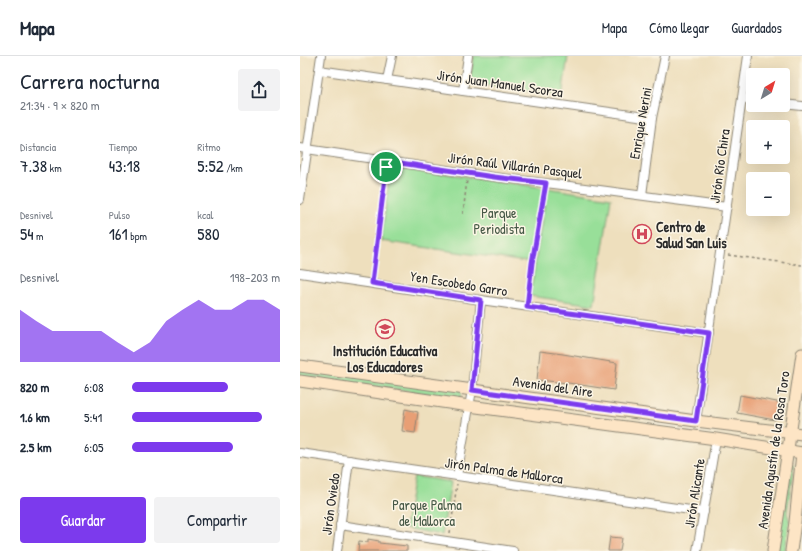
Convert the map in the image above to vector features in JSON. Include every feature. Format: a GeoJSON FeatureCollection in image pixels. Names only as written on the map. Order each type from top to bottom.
{"type":"FeatureCollection","features":[{"type":"Feature","properties":{"kind":"main road","name":"Avenida Agustín de la Rosa Toro"},"geometry":{"type":"LineString","coordinates":[[773,551],[782,449],[790,432],[802,354]]}},
{"type":"Feature","properties":{"kind":"main road","name":"Avenida del Aire"},"geometry":{"type":"LineString","coordinates":[[300,366],[696,421],[802,434]]}},
{"type":"Feature","properties":{"kind":"main road"},"geometry":{"type":"LineString","coordinates":[[300,380],[469,406],[716,439],[802,453]]}},
{"type":"Feature","properties":{"kind":"main road","name":"Avenida Agustín de la Rosa Toro"},"geometry":{"type":"LineString","coordinates":[[791,551],[799,523],[802,453]]}},
{"type":"Feature","properties":{"kind":"street"},"geometry":{"type":"LineString","coordinates":[[300,200],[303,148],[320,70],[321,56]]}},
{"type":"Feature","properties":{"kind":"street"},"geometry":{"type":"LineString","coordinates":[[387,80],[392,56]]}},
{"type":"Feature","properties":{"kind":"street"},"geometry":{"type":"LineString","coordinates":[[463,91],[468,56]]}},
{"type":"Feature","properties":{"kind":"street","name":"Enrique Nerini"},"geometry":{"type":"LineString","coordinates":[[642,195],[652,118],[665,56]]}},
{"type":"Feature","properties":{"kind":"street","name":"Jirón Río Chira"},"geometry":{"type":"LineString","coordinates":[[696,421],[748,56]]}},
{"type":"Feature","properties":{"kind":"street","name":"Jirón Juan Manuel Scorza"},"geometry":{"type":"LineString","coordinates":[[320,70],[652,118]]}},
{"type":"Feature","properties":{"kind":"street"},"geometry":{"type":"LineString","coordinates":[[742,98],[746,99]]}},
{"type":"Feature","properties":{"kind":"street"},"geometry":{"type":"LineString","coordinates":[[790,105],[802,106]]}},
{"type":"Feature","properties":{"kind":"street","name":"Jirón Raúl Villarán Pasquel"},"geometry":{"type":"LineString","coordinates":[[303,148],[468,173],[727,207]]}},
{"type":"Feature","properties":{"kind":"street","name":"Yen Escobedo Garro"},"geometry":{"type":"LineString","coordinates":[[300,273],[709,333]]}},
{"type":"Feature","properties":{"kind":"street"},"geometry":{"type":"LineString","coordinates":[[457,476],[472,390],[481,300]]}},
{"type":"Feature","properties":{"kind":"street","name":"Jirón Alicante"},"geometry":{"type":"LineString","coordinates":[[697,551],[716,439]]}},
{"type":"Feature","properties":{"kind":"street","name":"Jirón Palma de Mallorca"},"geometry":{"type":"LineString","coordinates":[[300,453],[704,512]]}},
{"type":"Feature","properties":{"kind":"street","name":"Jirón Oviedo"},"geometry":{"type":"LineString","coordinates":[[337,551],[349,460]]}},
{"type":"Feature","properties":{"kind":"street"},"geometry":{"type":"LineString","coordinates":[[340,525],[513,551]]}},
{"type":"Feature","properties":{"kind":"path"},"geometry":{"type":"LineString","coordinates":[[372,283],[387,161]]}},
{"type":"Feature","properties":{"kind":"path"},"geometry":{"type":"LineString","coordinates":[[463,214],[468,173]]}},
{"type":"Feature","properties":{"kind":"path"},"geometry":{"type":"LineString","coordinates":[[527,307],[532,263],[546,183]]}},
{"type":"Feature","properties":{"kind":"path"},"geometry":{"type":"LineString","coordinates":[[720,254],[802,265]]}},
{"type":"Feature","properties":{"kind":"path"},"geometry":{"type":"LineString","coordinates":[[448,541],[457,476]]}},
{"type":"Feature","properties":{"kind":"green space"},"geometry":{"type":"Polygon","coordinates":[[[474,56],[568,56],[562,96],[469,83],[474,56]]]}},
{"type":"Feature","properties":{"kind":"green space","name":"Parque Periodista"},"geometry":{"type":"Polygon","coordinates":[[[391,166],[545,188],[533,263],[381,241],[391,166]]]}},
{"type":"Feature","properties":{"kind":"green space"},"geometry":{"type":"Polygon","coordinates":[[[547,188],[611,198],[594,305],[530,296],[547,188]]]}},
{"type":"Feature","properties":{"kind":"green space"},"geometry":{"type":"Polygon","coordinates":[[[300,367],[462,389],[461,398],[300,376],[300,367]]]}},
{"type":"Feature","properties":{"kind":"green space"},"geometry":{"type":"Polygon","coordinates":[[[790,464],[794,465],[787,513],[790,522],[785,551],[776,551],[790,464]]]}},
{"type":"Feature","properties":{"kind":"green space","name":"Parque Palma de Mallorca"},"geometry":{"type":"Polygon","coordinates":[[[414,476],[451,482],[442,535],[405,528],[414,476]]]}},
{"type":"Feature","properties":{"kind":"building"},"geometry":{"type":"Polygon","coordinates":[[[540,351],[617,363],[614,390],[537,380],[540,351]]]}},
{"type":"Feature","properties":{"kind":"building"},"geometry":{"type":"Polygon","coordinates":[[[740,395],[782,403],[779,416],[775,420],[737,413],[740,395]]]}},
{"type":"Feature","properties":{"kind":"building"},"geometry":{"type":"Polygon","coordinates":[[[405,409],[418,412],[415,433],[402,431],[405,409]]]}},
{"type":"Feature","properties":{"kind":"building"},"geometry":{"type":"Polygon","coordinates":[[[610,537],[622,538],[620,551],[608,551],[610,537]]]}},
{"type":"Feature","properties":{"kind":"building"},"geometry":{"type":"Polygon","coordinates":[[[368,539],[379,541],[379,543],[407,546],[407,551],[358,551],[359,541],[368,542],[368,539]]]}},
{"type":"Feature","properties":{"kind":"place","name":"Centro de Salud San Luis"},"geometry":{"type":"Point","coordinates":[642,234]}},
{"type":"Feature","properties":{"kind":"place","name":"Institución Educativa Los Educadores"},"geometry":{"type":"Point","coordinates":[385,329]}},
{"type":"Feature","properties":{"kind":"route"},"geometry":{"type":"LineString","coordinates":[[387,161],[546,183],[532,263],[527,307],[709,333],[696,421],[472,390],[481,300],[372,283],[386,167],[387,161]]}}]}
